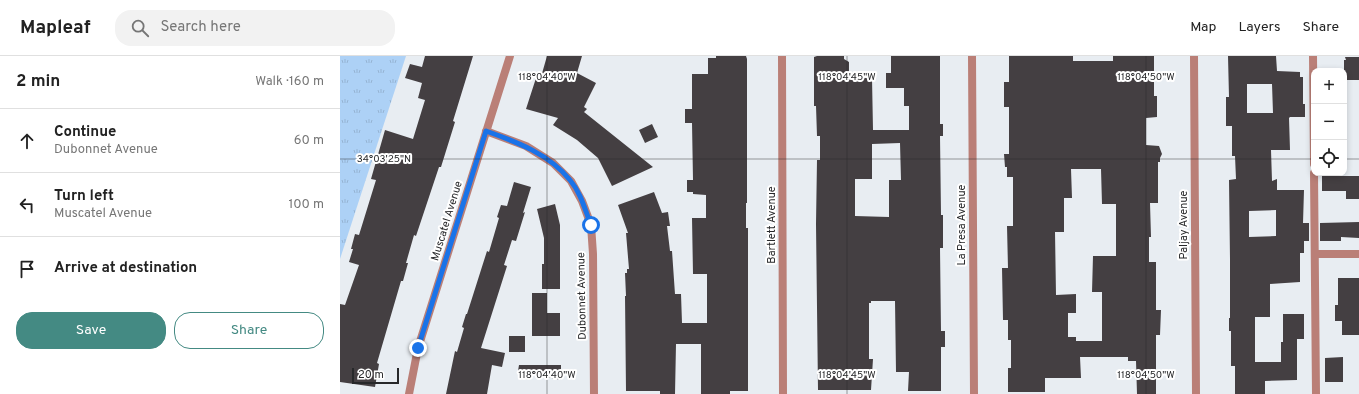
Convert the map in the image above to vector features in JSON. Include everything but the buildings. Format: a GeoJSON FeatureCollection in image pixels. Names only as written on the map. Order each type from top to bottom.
{"type":"FeatureCollection","features":[{"type":"Feature","properties":{"kind":"street","name":"Muscatel Avenue"},"geometry":{"type":"LineString","coordinates":[[409,394],[418,348],[510,56]]}},
{"type":"Feature","properties":{"kind":"street","name":"Bartlett Avenue"},"geometry":{"type":"LineString","coordinates":[[782,56],[783,394]]}},
{"type":"Feature","properties":{"kind":"street","name":"La Presa Avenue"},"geometry":{"type":"LineString","coordinates":[[972,56],[974,394]]}},
{"type":"Feature","properties":{"kind":"street","name":"Paljay Avenue"},"geometry":{"type":"LineString","coordinates":[[1194,56],[1196,394]]}},
{"type":"Feature","properties":{"kind":"street"},"geometry":{"type":"LineString","coordinates":[[1313,56],[1314,140]]}},
{"type":"Feature","properties":{"kind":"street","name":"Dubonnet Avenue"},"geometry":{"type":"LineString","coordinates":[[486,131],[526,146],[553,163],[571,181],[582,201],[591,225],[593,254],[594,394]]}},
{"type":"Feature","properties":{"kind":"street"},"geometry":{"type":"LineString","coordinates":[[1314,176],[1316,394]]}},
{"type":"Feature","properties":{"kind":"street"},"geometry":{"type":"LineString","coordinates":[[1315,254],[1359,254]]}},
{"type":"Feature","properties":{"kind":"green space"},"geometry":{"type":"Polygon","coordinates":[[[340,56],[406,56],[340,259],[340,56]]]}},
{"type":"Feature","properties":{"kind":"route"},"geometry":{"type":"LineString","coordinates":[[418,348],[486,131],[526,146],[553,163],[571,181],[582,201],[591,225]]}}]}
